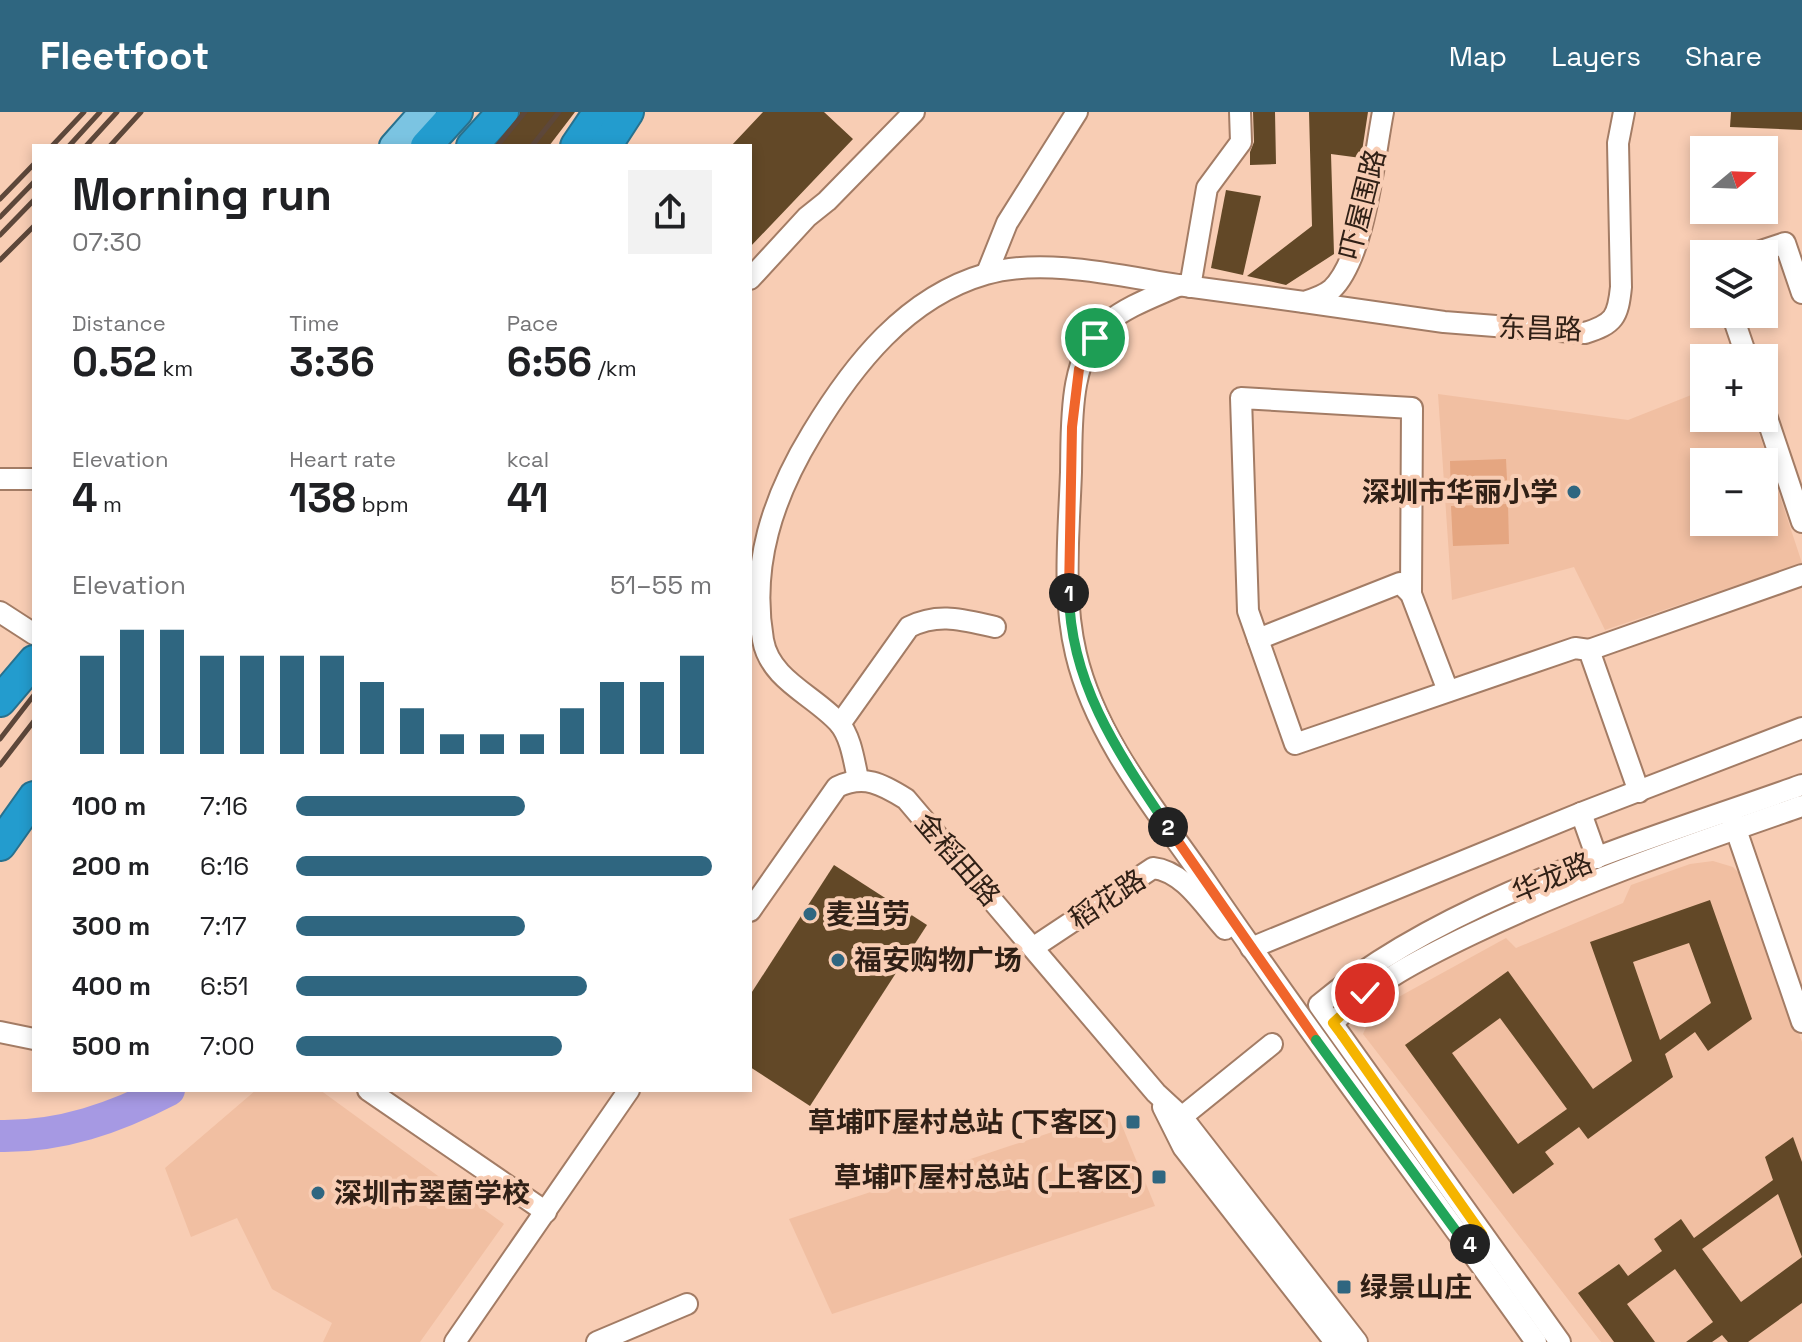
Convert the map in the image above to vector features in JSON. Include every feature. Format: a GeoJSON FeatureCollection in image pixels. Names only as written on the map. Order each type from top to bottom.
{"type":"FeatureCollection","features":[{"type":"Feature","properties":{"kind":"highway"},"geometry":{"type":"LineString","coordinates":[[428,144],[457,112]]}},
{"type":"Feature","properties":{"kind":"highway"},"geometry":{"type":"LineString","coordinates":[[465,144],[489,112]]}},
{"type":"Feature","properties":{"kind":"highway"},"geometry":{"type":"LineString","coordinates":[[474,144],[503,112]]}},
{"type":"Feature","properties":{"kind":"highway"},"geometry":{"type":"LineString","coordinates":[[559,144],[579,112]]}},
{"type":"Feature","properties":{"kind":"highway"},"geometry":{"type":"LineString","coordinates":[[577,144],[599,112]]}},
{"type":"Feature","properties":{"kind":"highway"},"geometry":{"type":"LineString","coordinates":[[607,144],[628,112]]}},
{"type":"Feature","properties":{"kind":"highway"},"geometry":{"type":"LineString","coordinates":[[0,701],[32,663]]}},
{"type":"Feature","properties":{"kind":"highway"},"geometry":{"type":"LineString","coordinates":[[0,845],[32,800]]}},
{"type":"Feature","properties":{"kind":"main road"},"geometry":{"type":"LineString","coordinates":[[395,144],[423,112]]}},
{"type":"Feature","properties":{"kind":"street"},"geometry":{"type":"LineString","coordinates":[[752,277],[807,217],[827,201],[914,112]]}},
{"type":"Feature","properties":{"kind":"street"},"geometry":{"type":"LineString","coordinates":[[987,273],[1007,223],[1077,112]]}},
{"type":"Feature","properties":{"kind":"street"},"geometry":{"type":"LineString","coordinates":[[1185,286],[1207,188],[1241,142],[1240,112]]}},
{"type":"Feature","properties":{"kind":"street","name":"吓屋围路"},"geometry":{"type":"LineString","coordinates":[[1304,302],[1332,289],[1345,272],[1357,245],[1383,112]]}},
{"type":"Feature","properties":{"kind":"street","name":"东昌路"},"geometry":{"type":"LineString","coordinates":[[1304,302],[1460,324],[1585,333],[1607,326],[1619,310],[1620,298],[1618,143],[1624,112]]}},
{"type":"Feature","properties":{"kind":"street"},"geometry":{"type":"LineString","coordinates":[[1778,245],[1785,243],[1802,293]]}},
{"type":"Feature","properties":{"kind":"street"},"geometry":{"type":"LineString","coordinates":[[752,908],[830,794],[837,787],[858,779],[849,742],[840,724],[759,655],[763,640],[758,588],[764,541],[776,501],[798,456],[831,401],[865,356],[896,324],[929,300],[987,273],[1039,268],[1080,269],[1304,302]]}},
{"type":"Feature","properties":{"kind":"street"},"geometry":{"type":"LineString","coordinates":[[1185,286],[1107,323],[1095,338],[1079,369],[1072,427],[1069,605],[1075,652],[1088,695],[1119,754],[1251,948],[1475,1240],[1560,1342]]}},
{"type":"Feature","properties":{"kind":"street"},"geometry":{"type":"LineString","coordinates":[[1448,691],[1411,594],[1412,408],[1241,398],[1248,611],[1295,744],[1575,648],[1589,650],[1802,575]]}},
{"type":"Feature","properties":{"kind":"street"},"geometry":{"type":"LineString","coordinates":[[1772,432],[1802,522]]}},
{"type":"Feature","properties":{"kind":"street"},"geometry":{"type":"LineString","coordinates":[[0,479],[32,479]]}},
{"type":"Feature","properties":{"kind":"street"},"geometry":{"type":"LineString","coordinates":[[1258,639],[1400,583],[1411,594]]}},
{"type":"Feature","properties":{"kind":"street"},"geometry":{"type":"LineString","coordinates":[[0,612],[32,633]]}},
{"type":"Feature","properties":{"kind":"street"},"geometry":{"type":"LineString","coordinates":[[840,724],[909,627],[925,619],[949,617],[995,627]]}},
{"type":"Feature","properties":{"kind":"street"},"geometry":{"type":"LineString","coordinates":[[1589,650],[1639,792]]}},
{"type":"Feature","properties":{"kind":"street"},"geometry":{"type":"LineString","coordinates":[[1251,948],[1581,813],[1802,728]]}},
{"type":"Feature","properties":{"kind":"street","name":"金稻田路"},"geometry":{"type":"LineString","coordinates":[[858,779],[878,784],[906,799],[1156,1093],[1357,1342]]}},
{"type":"Feature","properties":{"kind":"street","name":"华龙路"},"geometry":{"type":"LineString","coordinates":[[1802,785],[1732,820],[1511,915],[1430,956],[1365,993],[1333,1023],[1319,1005],[1356,976],[1449,923],[1597,858],[1732,820],[1802,806]]}},
{"type":"Feature","properties":{"kind":"street"},"geometry":{"type":"LineString","coordinates":[[1581,813],[1597,858]]}},
{"type":"Feature","properties":{"kind":"street"},"geometry":{"type":"LineString","coordinates":[[1732,820],[1802,1022]]}},
{"type":"Feature","properties":{"kind":"street","name":"稻花路"},"geometry":{"type":"LineString","coordinates":[[1034,947],[1153,868],[1167,870],[1183,882],[1232,936],[1251,948]]}},
{"type":"Feature","properties":{"kind":"street"},"geometry":{"type":"LineString","coordinates":[[1333,1023],[1475,1240],[1536,1342]]}},
{"type":"Feature","properties":{"kind":"street"},"geometry":{"type":"LineString","coordinates":[[0,1032],[32,1039]]}},
{"type":"Feature","properties":{"kind":"street"},"geometry":{"type":"LineString","coordinates":[[1177,1121],[1272,1044]]}},
{"type":"Feature","properties":{"kind":"street"},"geometry":{"type":"LineString","coordinates":[[371,1092],[546,1212]]}},
{"type":"Feature","properties":{"kind":"street"},"geometry":{"type":"LineString","coordinates":[[455,1342],[628,1092]]}},
{"type":"Feature","properties":{"kind":"street","name":"金稻田路"},"geometry":{"type":"LineString","coordinates":[[1177,1121],[1183,1147],[1335,1342]]}},
{"type":"Feature","properties":{"kind":"street"},"geometry":{"type":"LineString","coordinates":[[597,1342],[687,1304]]}},
{"type":"Feature","properties":{"kind":"shaded area","name":"深圳市华丽小学"},"geometry":{"type":"Polygon","coordinates":[[[1438,394],[1628,420],[1690,396],[1690,432],[1759,432],[1764,448],[1690,448],[1690,536],[1778,536],[1778,490],[1802,563],[1605,630],[1574,567],[1452,600],[1438,394]]]}},
{"type":"Feature","properties":{"kind":"shaded area"},"geometry":{"type":"Polygon","coordinates":[[[1506,459],[1508,500],[1451,502],[1450,461],[1506,459]]]}},
{"type":"Feature","properties":{"kind":"shaded area"},"geometry":{"type":"Polygon","coordinates":[[[1508,504],[1509,544],[1453,546],[1451,506],[1508,504]]]}},
{"type":"Feature","properties":{"kind":"shaded area"},"geometry":{"type":"Polygon","coordinates":[[[1713,861],[1733,867],[1745,879],[1802,1042],[1802,1342],[1601,1342],[1363,1034],[1373,1011],[1506,938],[1516,948],[1623,903],[1631,885],[1690,864],[1713,861]]]}},
{"type":"Feature","properties":{"kind":"shaded area","name":"深圳市翠菌学校"},"geometry":{"type":"Polygon","coordinates":[[[254,1092],[323,1092],[504,1224],[420,1342],[323,1342],[332,1323],[272,1289],[237,1218],[191,1237],[165,1168],[254,1092]]]}},
{"type":"Feature","properties":{"kind":"shaded area"},"geometry":{"type":"Polygon","coordinates":[[[1116,1111],[1155,1206],[832,1314],[789,1219],[1116,1111]]]}},
{"type":"Feature","properties":{"kind":"building"},"geometry":{"type":"Polygon","coordinates":[[[520,112],[575,112],[551,144],[498,144],[516,124],[520,112]]]}},
{"type":"Feature","properties":{"kind":"building"},"geometry":{"type":"Polygon","coordinates":[[[763,112],[824,112],[853,139],[752,245],[752,144],[733,144],[763,112]]]}},
{"type":"Feature","properties":{"kind":"building"},"geometry":{"type":"Polygon","coordinates":[[[1253,112],[1275,112],[1276,164],[1250,165],[1254,142],[1253,112]]]}},
{"type":"Feature","properties":{"kind":"building"},"geometry":{"type":"Polygon","coordinates":[[[1309,112],[1368,112],[1361,158],[1331,154],[1334,254],[1286,285],[1247,276],[1312,226],[1309,112]]]}},
{"type":"Feature","properties":{"kind":"building"},"geometry":{"type":"Polygon","coordinates":[[[1731,112],[1802,112],[1802,130],[1730,127],[1731,112]]]}},
{"type":"Feature","properties":{"kind":"building"},"geometry":{"type":"Polygon","coordinates":[[[1226,190],[1261,196],[1243,275],[1211,268],[1226,190]]]}},
{"type":"Feature","properties":{"kind":"building","name":"福安购物广场"},"geometry":{"type":"Polygon","coordinates":[[[834,865],[927,925],[810,1106],[752,1068],[752,992],[834,865]]]}},
{"type":"Feature","properties":{"kind":"building"},"geometry":{"type":"Polygon","coordinates":[[[1710,900],[1752,1019],[1708,1051],[1695,1032],[1665,1054],[1673,1077],[1588,1139],[1579,1127],[1545,1152],[1554,1164],[1513,1194],[1405,1045],[1508,971],[1593,1089],[1632,1061],[1590,942],[1710,900]],[[1689,943],[1633,962],[1660,1040],[1711,1003],[1689,943]],[[1500,1018],[1452,1053],[1518,1144],[1567,1109],[1500,1018]]]}},
{"type":"Feature","properties":{"kind":"building"},"geometry":{"type":"Polygon","coordinates":[[[1793,1137],[1802,1162],[1802,1257],[1802,1303],[1748,1342],[1728,1342],[1722,1335],[1712,1342],[1686,1342],[1713,1322],[1675,1269],[1627,1304],[1655,1342],[1614,1342],[1578,1293],[1619,1264],[1628,1276],[1662,1251],[1654,1239],[1681,1219],[1694,1238],[1773,1180],[1765,1157],[1793,1137]],[[1778,1194],[1702,1249],[1741,1302],[1802,1257],[1778,1194]]]}},
{"type":"Feature","properties":{"kind":"waterway"},"geometry":{"type":"LineString","coordinates":[[0,1136],[45,1133],[87,1124],[165,1092]]}},
{"type":"Feature","properties":{"kind":"railway"},"geometry":{"type":"LineString","coordinates":[[54,144],[84,112]]}},
{"type":"Feature","properties":{"kind":"railway"},"geometry":{"type":"LineString","coordinates":[[71,144],[100,112]]}},
{"type":"Feature","properties":{"kind":"railway"},"geometry":{"type":"LineString","coordinates":[[88,144],[117,112]]}},
{"type":"Feature","properties":{"kind":"railway"},"geometry":{"type":"LineString","coordinates":[[112,144],[141,112]]}},
{"type":"Feature","properties":{"kind":"railway"},"geometry":{"type":"LineString","coordinates":[[499,144],[525,112]]}},
{"type":"Feature","properties":{"kind":"railway"},"geometry":{"type":"LineString","coordinates":[[534,144],[559,112]]}},
{"type":"Feature","properties":{"kind":"railway"},"geometry":{"type":"LineString","coordinates":[[0,199],[32,166]]}},
{"type":"Feature","properties":{"kind":"railway"},"geometry":{"type":"LineString","coordinates":[[0,217],[32,184]]}},
{"type":"Feature","properties":{"kind":"railway"},"geometry":{"type":"LineString","coordinates":[[0,235],[32,202]]}},
{"type":"Feature","properties":{"kind":"railway"},"geometry":{"type":"LineString","coordinates":[[0,260],[32,228]]}},
{"type":"Feature","properties":{"kind":"railway"},"geometry":{"type":"LineString","coordinates":[[0,739],[32,698]]}},
{"type":"Feature","properties":{"kind":"railway"},"geometry":{"type":"LineString","coordinates":[[0,765],[32,724]]}},
{"type":"Feature","properties":{"kind":"place","name":"深圳市华丽小学"},"geometry":{"type":"Point","coordinates":[1574,492]}},
{"type":"Feature","properties":{"kind":"place","name":"麦当劳"},"geometry":{"type":"Point","coordinates":[810,914]}},
{"type":"Feature","properties":{"kind":"place","name":"福安购物广场"},"geometry":{"type":"Point","coordinates":[838,960]}},
{"type":"Feature","properties":{"kind":"place","name":"草埔吓屋村总站 (下客区)"},"geometry":{"type":"Point","coordinates":[1133,1122]}},
{"type":"Feature","properties":{"kind":"place","name":"草埔吓屋村总站 (上客区)"},"geometry":{"type":"Point","coordinates":[1159,1177]}},
{"type":"Feature","properties":{"kind":"place","name":"深圳市翠菌学校"},"geometry":{"type":"Point","coordinates":[318,1193]}},
{"type":"Feature","properties":{"kind":"place","name":"绿景山庄"},"geometry":{"type":"Point","coordinates":[1344,1287]}},
{"type":"Feature","properties":{"kind":"route"},"geometry":{"type":"LineString","coordinates":[[1095,338],[1079,369],[1072,427],[1069,530],[1069,605],[1075,652],[1088,695],[1119,754],[1284,997],[1467,1246],[1482,1234],[1333,1023],[1365,993]]}}]}
